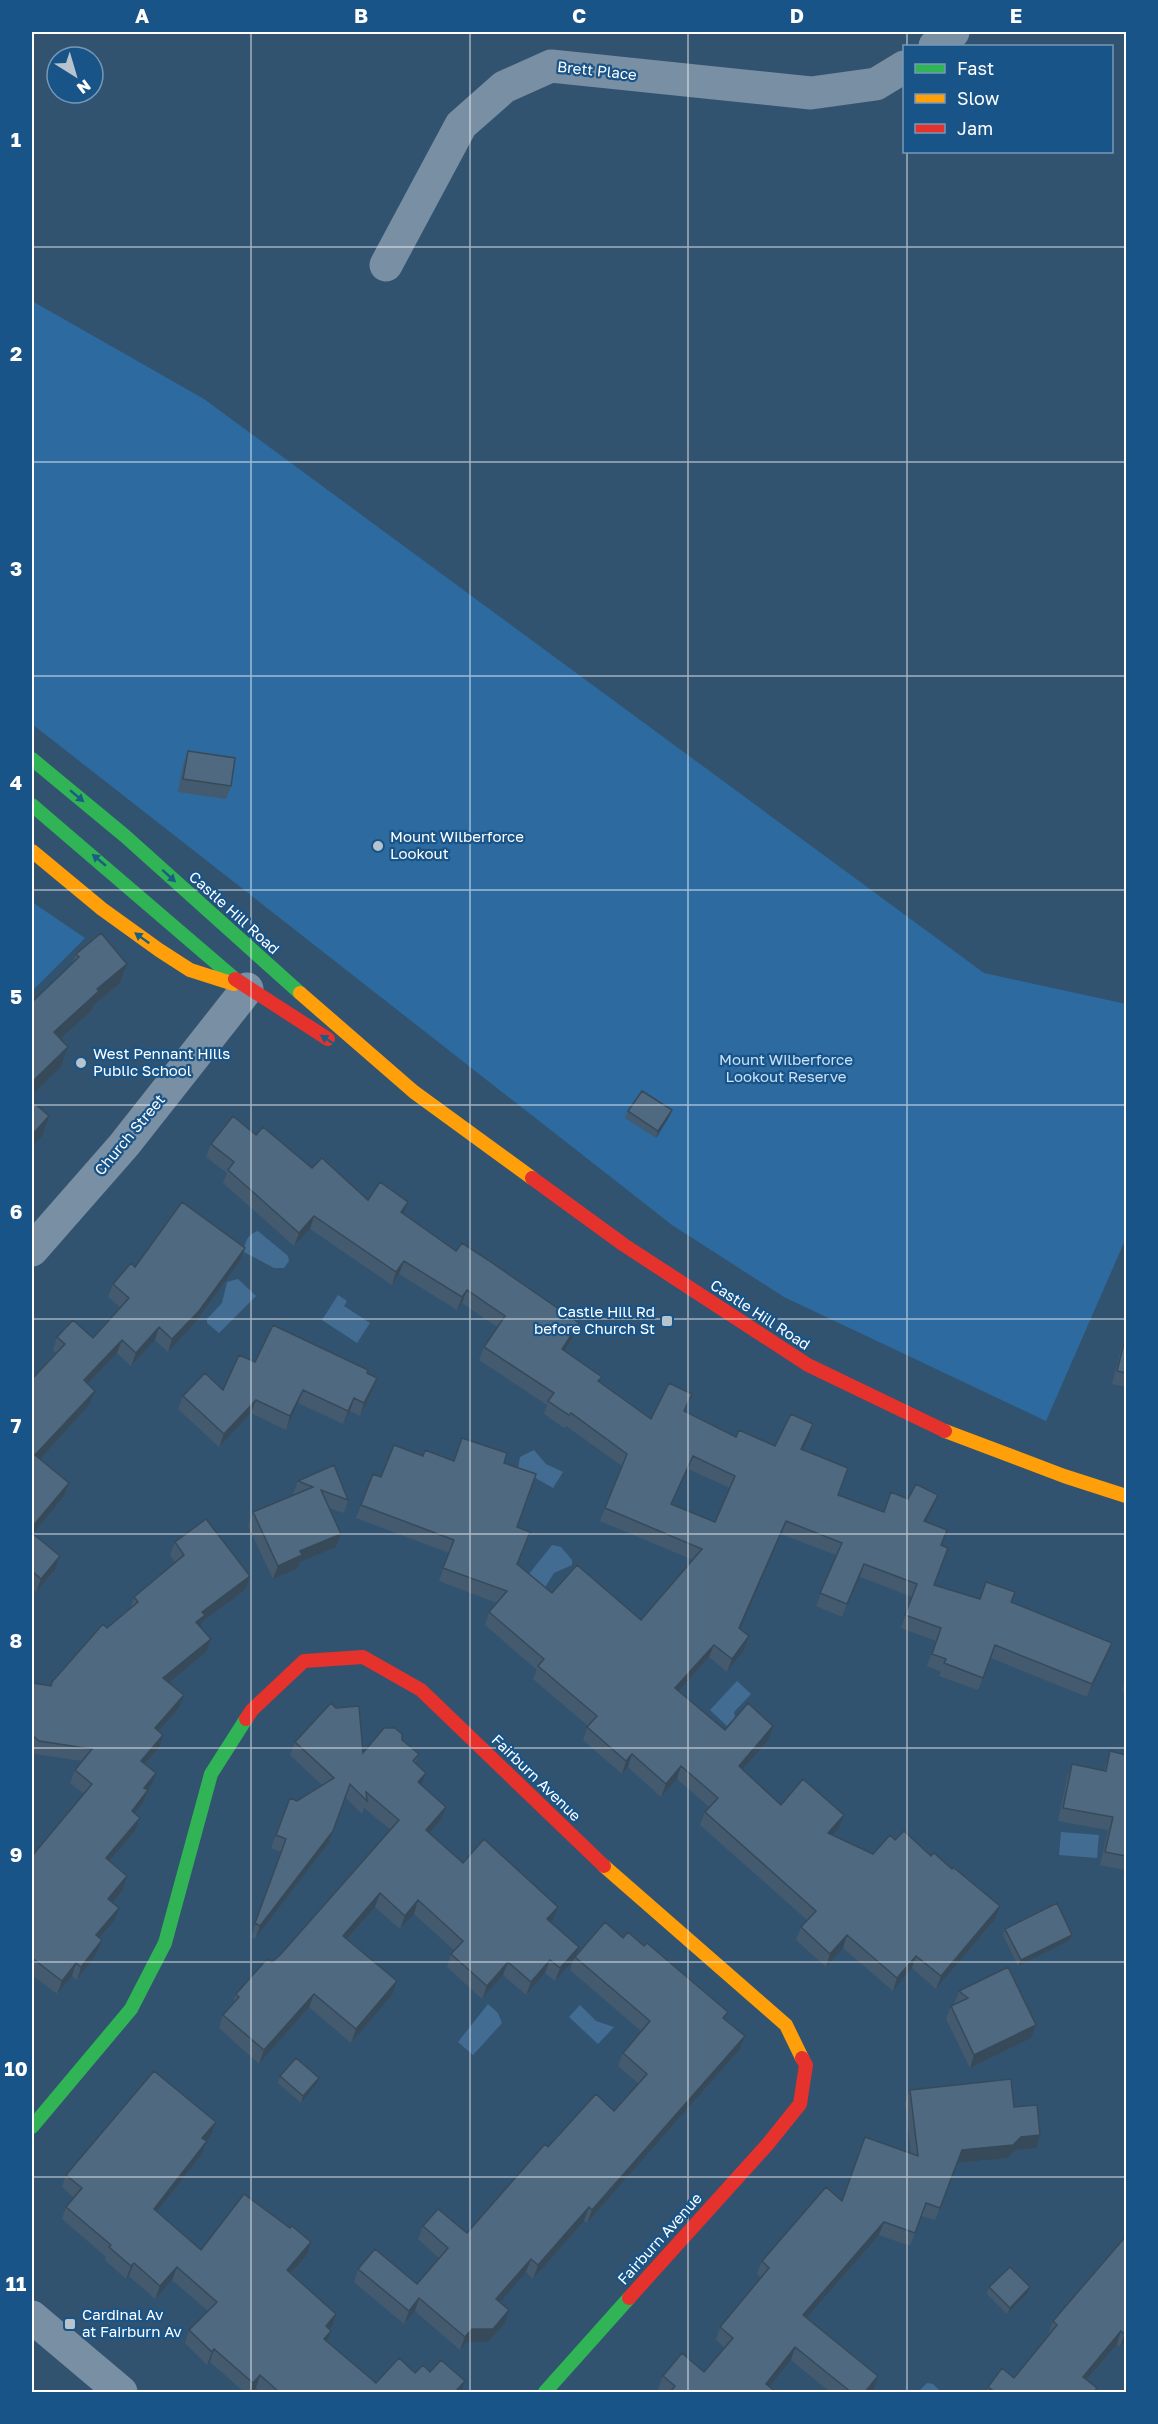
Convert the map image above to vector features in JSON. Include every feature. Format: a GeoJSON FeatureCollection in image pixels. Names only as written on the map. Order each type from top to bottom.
{"type":"FeatureCollection","features":[{"type":"Feature","properties":{"kind":"main road","name":"Castle Hill Road"},"geometry":{"type":"LineString","coordinates":[[32,759],[125,836],[256,976],[414,1092]]}},
{"type":"Feature","properties":{"kind":"main road","name":"Castle Hill Road"},"geometry":{"type":"LineString","coordinates":[[32,805],[256,976],[624,1245],[808,1365],[954,1435],[1064,1476],[1126,1496]]}},
{"type":"Feature","properties":{"kind":"main road"},"geometry":{"type":"LineString","coordinates":[[32,851],[102,909],[190,970],[256,976]]}},
{"type":"Feature","properties":{"kind":"main road","name":"Fairburn Avenue"},"geometry":{"type":"LineString","coordinates":[[32,2127],[131,2009],[165,1943],[212,1774],[252,1710],[304,1661],[363,1657],[420,1690],[591,1855],[786,2025],[806,2065],[801,2104],[767,2145],[545,2392]]}},
{"type":"Feature","properties":{"kind":"street"},"geometry":{"type":"LineString","coordinates":[[936,45],[953,32]]}},
{"type":"Feature","properties":{"kind":"street","name":"Brett Place"},"geometry":{"type":"LineString","coordinates":[[386,265],[461,126],[504,87],[551,66],[811,93],[876,84],[903,68]]}},
{"type":"Feature","properties":{"kind":"street","name":"Church Street"},"geometry":{"type":"LineString","coordinates":[[32,1250],[124,1145],[256,976]]}},
{"type":"Feature","properties":{"kind":"street"},"geometry":{"type":"LineString","coordinates":[[32,2317],[121,2392]]}},
{"type":"Feature","properties":{"kind":"green space","name":"Mount Wilberforce Lookout Reserve"},"geometry":{"type":"Polygon","coordinates":[[[32,301],[204,399],[984,973],[1126,1004],[1126,1238],[1046,1421],[784,1297],[672,1225],[32,724],[32,301]]]}},
{"type":"Feature","properties":{"kind":"green space"},"geometry":{"type":"Polygon","coordinates":[[[32,902],[85,938],[32,991],[32,902]]]}},
{"type":"Feature","properties":{"kind":"shaded area"},"geometry":{"type":"Polygon","coordinates":[[[258,1231],[288,1256],[289,1261],[284,1268],[274,1268],[244,1252],[247,1239],[258,1231]]]}},
{"type":"Feature","properties":{"kind":"shaded area"},"geometry":{"type":"Polygon","coordinates":[[[238,1279],[256,1296],[219,1333],[207,1323],[207,1319],[222,1303],[227,1282],[238,1279]]]}},
{"type":"Feature","properties":{"kind":"shaded area"},"geometry":{"type":"Polygon","coordinates":[[[338,1295],[347,1301],[344,1306],[370,1323],[357,1343],[322,1320],[338,1295]]]}},
{"type":"Feature","properties":{"kind":"shaded area"},"geometry":{"type":"Polygon","coordinates":[[[534,1450],[546,1464],[563,1472],[553,1488],[518,1468],[520,1457],[534,1450]]]}},
{"type":"Feature","properties":{"kind":"shaded area"},"geometry":{"type":"Polygon","coordinates":[[[552,1545],[561,1547],[572,1560],[572,1565],[554,1573],[544,1589],[525,1579],[552,1545]]]}},
{"type":"Feature","properties":{"kind":"shaded area"},"geometry":{"type":"Polygon","coordinates":[[[737,1681],[751,1694],[734,1712],[735,1717],[727,1726],[710,1710],[737,1681]]]}},
{"type":"Feature","properties":{"kind":"shaded area"},"geometry":{"type":"Polygon","coordinates":[[[1061,1832],[1099,1835],[1097,1858],[1059,1855],[1061,1832]]]}},
{"type":"Feature","properties":{"kind":"shaded area"},"geometry":{"type":"Polygon","coordinates":[[[488,2004],[498,2013],[502,2023],[473,2055],[458,2042],[488,2004]]]}},
{"type":"Feature","properties":{"kind":"shaded area"},"geometry":{"type":"Polygon","coordinates":[[[580,2005],[596,2021],[614,2027],[598,2044],[569,2017],[580,2005]]]}},
{"type":"Feature","properties":{"kind":"shaded area"},"geometry":{"type":"Polygon","coordinates":[[[927,2383],[933,2384],[941,2392],[918,2392],[927,2383]]]}},
{"type":"Feature","properties":{"kind":"building"},"geometry":{"type":"Polygon","coordinates":[[[188,751],[235,758],[231,786],[183,779],[188,751]]]}},
{"type":"Feature","properties":{"kind":"building"},"geometry":{"type":"Polygon","coordinates":[[[101,933],[127,964],[97,989],[99,991],[54,1032],[68,1047],[32,1082],[32,1002],[79,957],[76,954],[101,933]]]}},
{"type":"Feature","properties":{"kind":"building"},"geometry":{"type":"Polygon","coordinates":[[[642,1091],[672,1110],[658,1131],[628,1111],[642,1091]]]}},
{"type":"Feature","properties":{"kind":"building"},"geometry":{"type":"Polygon","coordinates":[[[32,1101],[49,1116],[32,1135],[32,1101]]]}},
{"type":"Feature","properties":{"kind":"building"},"geometry":{"type":"Polygon","coordinates":[[[233,1116],[256,1135],[263,1127],[312,1168],[322,1158],[368,1200],[380,1182],[408,1202],[401,1212],[456,1251],[462,1243],[579,1323],[562,1349],[602,1377],[598,1381],[651,1419],[669,1383],[692,1394],[684,1411],[736,1437],[739,1430],[775,1446],[791,1414],[813,1424],[801,1449],[848,1468],[838,1495],[884,1512],[891,1492],[908,1499],[916,1484],[938,1495],[924,1521],[947,1530],[941,1545],[948,1548],[934,1585],[980,1599],[986,1582],[1015,1592],[1011,1602],[1112,1643],[1092,1684],[995,1645],[983,1678],[944,1663],[946,1659],[932,1654],[941,1628],[905,1615],[917,1584],[864,1564],[847,1604],[820,1593],[842,1543],[786,1521],[739,1628],[749,1636],[732,1659],[714,1645],[675,1688],[725,1730],[748,1703],[773,1726],[739,1766],[781,1805],[803,1779],[844,1815],[828,1833],[873,1854],[890,1835],[895,1840],[904,1831],[931,1856],[934,1853],[1000,1906],[941,1976],[916,1956],[897,1978],[847,1935],[830,1954],[801,1927],[816,1911],[705,1812],[718,1798],[681,1766],[666,1784],[632,1754],[626,1761],[587,1727],[597,1716],[538,1666],[544,1659],[489,1612],[507,1591],[443,1568],[454,1540],[361,1505],[373,1474],[381,1477],[394,1445],[423,1456],[425,1450],[454,1461],[462,1438],[507,1453],[504,1463],[536,1474],[517,1527],[530,1532],[517,1564],[552,1593],[577,1565],[641,1620],[702,1549],[605,1508],[627,1454],[571,1413],[569,1415],[548,1401],[554,1393],[484,1347],[505,1316],[467,1290],[462,1297],[404,1261],[396,1272],[314,1216],[299,1233],[228,1170],[234,1162],[211,1144],[233,1116]],[[693,1456],[671,1504],[715,1522],[735,1476],[693,1456]]]}},
{"type":"Feature","properties":{"kind":"building"},"geometry":{"type":"Polygon","coordinates":[[[182,1202],[245,1248],[199,1311],[172,1339],[159,1327],[136,1353],[122,1340],[84,1380],[95,1391],[35,1455],[69,1483],[32,1527],[32,1379],[65,1344],[57,1337],[73,1320],[93,1338],[129,1298],[113,1284],[131,1263],[135,1267],[182,1202]]]}},
{"type":"Feature","properties":{"kind":"building"},"geometry":{"type":"Polygon","coordinates":[[[273,1325],[368,1370],[367,1373],[377,1378],[364,1403],[354,1398],[348,1411],[303,1390],[290,1416],[256,1400],[224,1434],[183,1396],[205,1373],[223,1390],[239,1355],[255,1362],[273,1325]]]}},
{"type":"Feature","properties":{"kind":"building"},"geometry":{"type":"Polygon","coordinates":[[[1126,1335],[1126,1373],[1117,1371],[1126,1335]]]}},
{"type":"Feature","properties":{"kind":"building"},"geometry":{"type":"Polygon","coordinates":[[[334,1465],[348,1500],[321,1490],[341,1534],[300,1551],[302,1555],[278,1566],[253,1512],[313,1487],[298,1481],[334,1465]]]}},
{"type":"Feature","properties":{"kind":"building"},"geometry":{"type":"Polygon","coordinates":[[[206,1519],[250,1576],[202,1612],[205,1615],[196,1622],[211,1639],[163,1678],[184,1695],[155,1728],[163,1735],[141,1761],[156,1773],[144,1788],[148,1790],[132,1811],[140,1818],[106,1858],[127,1876],[108,1899],[119,1908],[96,1935],[102,1940],[81,1967],[76,1963],[62,1981],[32,1958],[32,1856],[92,1784],[75,1770],[92,1749],[39,1741],[32,1735],[32,1683],[51,1686],[52,1682],[103,1624],[107,1628],[138,1602],[134,1597],[184,1555],[175,1542],[206,1519]]]}},
{"type":"Feature","properties":{"kind":"building"},"geometry":{"type":"Polygon","coordinates":[[[32,1533],[60,1556],[41,1579],[32,1571],[32,1533]]]}},
{"type":"Feature","properties":{"kind":"building"},"geometry":{"type":"Polygon","coordinates":[[[331,1703],[336,1708],[359,1706],[363,1753],[384,1728],[395,1728],[402,1734],[402,1740],[419,1754],[413,1761],[426,1773],[418,1782],[446,1807],[426,1830],[463,1863],[484,1839],[558,1907],[547,1919],[579,1947],[560,1968],[550,1960],[531,1982],[508,1962],[487,1986],[451,1954],[463,1941],[418,1900],[405,1916],[380,1893],[343,1936],[397,1981],[356,2029],[314,1994],[264,2050],[223,2015],[239,1997],[236,1994],[267,1959],[272,1962],[281,1954],[399,1820],[366,1792],[367,1801],[350,1784],[333,1831],[260,1926],[255,1923],[286,1839],[276,1835],[290,1798],[297,1801],[334,1778],[295,1742],[331,1703]]]}},
{"type":"Feature","properties":{"kind":"building"},"geometry":{"type":"Polygon","coordinates":[[[1110,1751],[1126,1755],[1126,1856],[1105,1852],[1113,1817],[1063,1808],[1072,1764],[1106,1771],[1110,1751]]]}},
{"type":"Feature","properties":{"kind":"building"},"geometry":{"type":"Polygon","coordinates":[[[1057,1903],[1072,1935],[1021,1960],[1005,1929],[1057,1903]]]}},
{"type":"Feature","properties":{"kind":"building"},"geometry":{"type":"Polygon","coordinates":[[[605,1922],[623,1938],[628,1932],[644,1946],[647,1943],[728,2012],[723,2018],[745,2036],[592,2210],[589,2207],[538,2265],[531,2259],[496,2299],[509,2310],[493,2329],[472,2329],[465,2337],[419,2298],[409,2311],[358,2269],[375,2249],[417,2284],[448,2248],[423,2226],[438,2209],[467,2233],[545,2144],[548,2147],[596,2094],[614,2111],[647,2074],[623,2053],[650,2021],[575,1957],[605,1922]]]}},
{"type":"Feature","properties":{"kind":"building"},"geometry":{"type":"Polygon","coordinates":[[[1008,1967],[1036,2025],[974,2055],[951,2006],[968,1998],[959,1991],[1008,1967]]]}},
{"type":"Feature","properties":{"kind":"building"},"geometry":{"type":"Polygon","coordinates":[[[296,2058],[319,2078],[303,2096],[280,2076],[296,2058]]]}},
{"type":"Feature","properties":{"kind":"building"},"geometry":{"type":"Polygon","coordinates":[[[154,2071],[216,2122],[202,2138],[207,2141],[154,2209],[201,2250],[244,2194],[290,2228],[292,2226],[311,2242],[287,2270],[336,2314],[326,2326],[331,2331],[324,2339],[376,2383],[399,2358],[415,2373],[423,2365],[430,2372],[441,2360],[465,2381],[455,2392],[279,2392],[260,2375],[253,2383],[214,2349],[212,2352],[189,2330],[217,2302],[177,2267],[160,2286],[134,2263],[131,2266],[109,2247],[111,2245],[66,2207],[82,2188],[66,2175],[154,2071]]]}},
{"type":"Feature","properties":{"kind":"building"},"geometry":{"type":"Polygon","coordinates":[[[1011,2079],[1014,2107],[1037,2105],[1040,2135],[1021,2137],[1013,2145],[962,2150],[940,2208],[926,2203],[915,2233],[884,2222],[803,2315],[878,2376],[865,2392],[851,2392],[795,2347],[766,2384],[776,2392],[670,2392],[675,2386],[663,2376],[682,2353],[704,2372],[733,2338],[720,2327],[769,2268],[762,2261],[826,2187],[842,2201],[865,2137],[918,2156],[910,2090],[1011,2079]]]}},
{"type":"Feature","properties":{"kind":"building"},"geometry":{"type":"Polygon","coordinates":[[[1126,2236],[1126,2332],[1125,2334],[1121,2331],[1083,2377],[1097,2388],[1094,2392],[995,2392],[988,2387],[1002,2368],[1014,2378],[1057,2325],[1053,2321],[1126,2236]]]}},
{"type":"Feature","properties":{"kind":"building"},"geometry":{"type":"Polygon","coordinates":[[[1010,2267],[1030,2287],[1010,2308],[989,2287],[1010,2267]]]}},
{"type":"Feature","properties":{"kind":"traffic: fast"},"geometry":{"type":"LineString","coordinates":[[32,759],[125,836],[300,993]]}},
{"type":"Feature","properties":{"kind":"traffic: fast"},"geometry":{"type":"LineString","coordinates":[[32,805],[235,979]]}},
{"type":"Feature","properties":{"kind":"traffic: fast"},"geometry":{"type":"LineString","coordinates":[[32,2127],[131,2009],[165,1943],[211,1774],[246,1719]]}},
{"type":"Feature","properties":{"kind":"traffic: fast"},"geometry":{"type":"LineString","coordinates":[[545,2392],[629,2298]]}},
{"type":"Feature","properties":{"kind":"traffic: slow"},"geometry":{"type":"LineString","coordinates":[[32,851],[102,909],[159,950],[190,970],[234,984]]}},
{"type":"Feature","properties":{"kind":"traffic: slow"},"geometry":{"type":"LineString","coordinates":[[300,993],[414,1092],[532,1178]]}},
{"type":"Feature","properties":{"kind":"traffic: slow"},"geometry":{"type":"LineString","coordinates":[[945,1431],[1064,1476],[1126,1496]]}},
{"type":"Feature","properties":{"kind":"traffic: slow"},"geometry":{"type":"LineString","coordinates":[[604,1866],[786,2025],[802,2058]]}},
{"type":"Feature","properties":{"kind":"traffic: jam"},"geometry":{"type":"LineString","coordinates":[[235,979],[328,1039]]}},
{"type":"Feature","properties":{"kind":"traffic: jam"},"geometry":{"type":"LineString","coordinates":[[532,1178],[624,1245],[808,1365],[945,1431]]}},
{"type":"Feature","properties":{"kind":"traffic: jam"},"geometry":{"type":"LineString","coordinates":[[246,1719],[252,1710],[304,1661],[363,1657],[421,1690],[604,1866]]}},
{"type":"Feature","properties":{"kind":"traffic: jam"},"geometry":{"type":"LineString","coordinates":[[629,2298],[767,2145],[800,2104],[806,2065],[802,2058]]}},
{"type":"Feature","properties":{"kind":"place","name":"Mount Wilberforce Lookout"},"geometry":{"type":"Point","coordinates":[378,846]}},
{"type":"Feature","properties":{"kind":"place","name":"West Pennant Hills Public School"},"geometry":{"type":"Point","coordinates":[81,1063]}},
{"type":"Feature","properties":{"kind":"place","name":"Castle Hill Rd before Church St"},"geometry":{"type":"Point","coordinates":[667,1321]}},
{"type":"Feature","properties":{"kind":"place","name":"Cardinal Av at Fairburn Av"},"geometry":{"type":"Point","coordinates":[70,2324]}}]}
